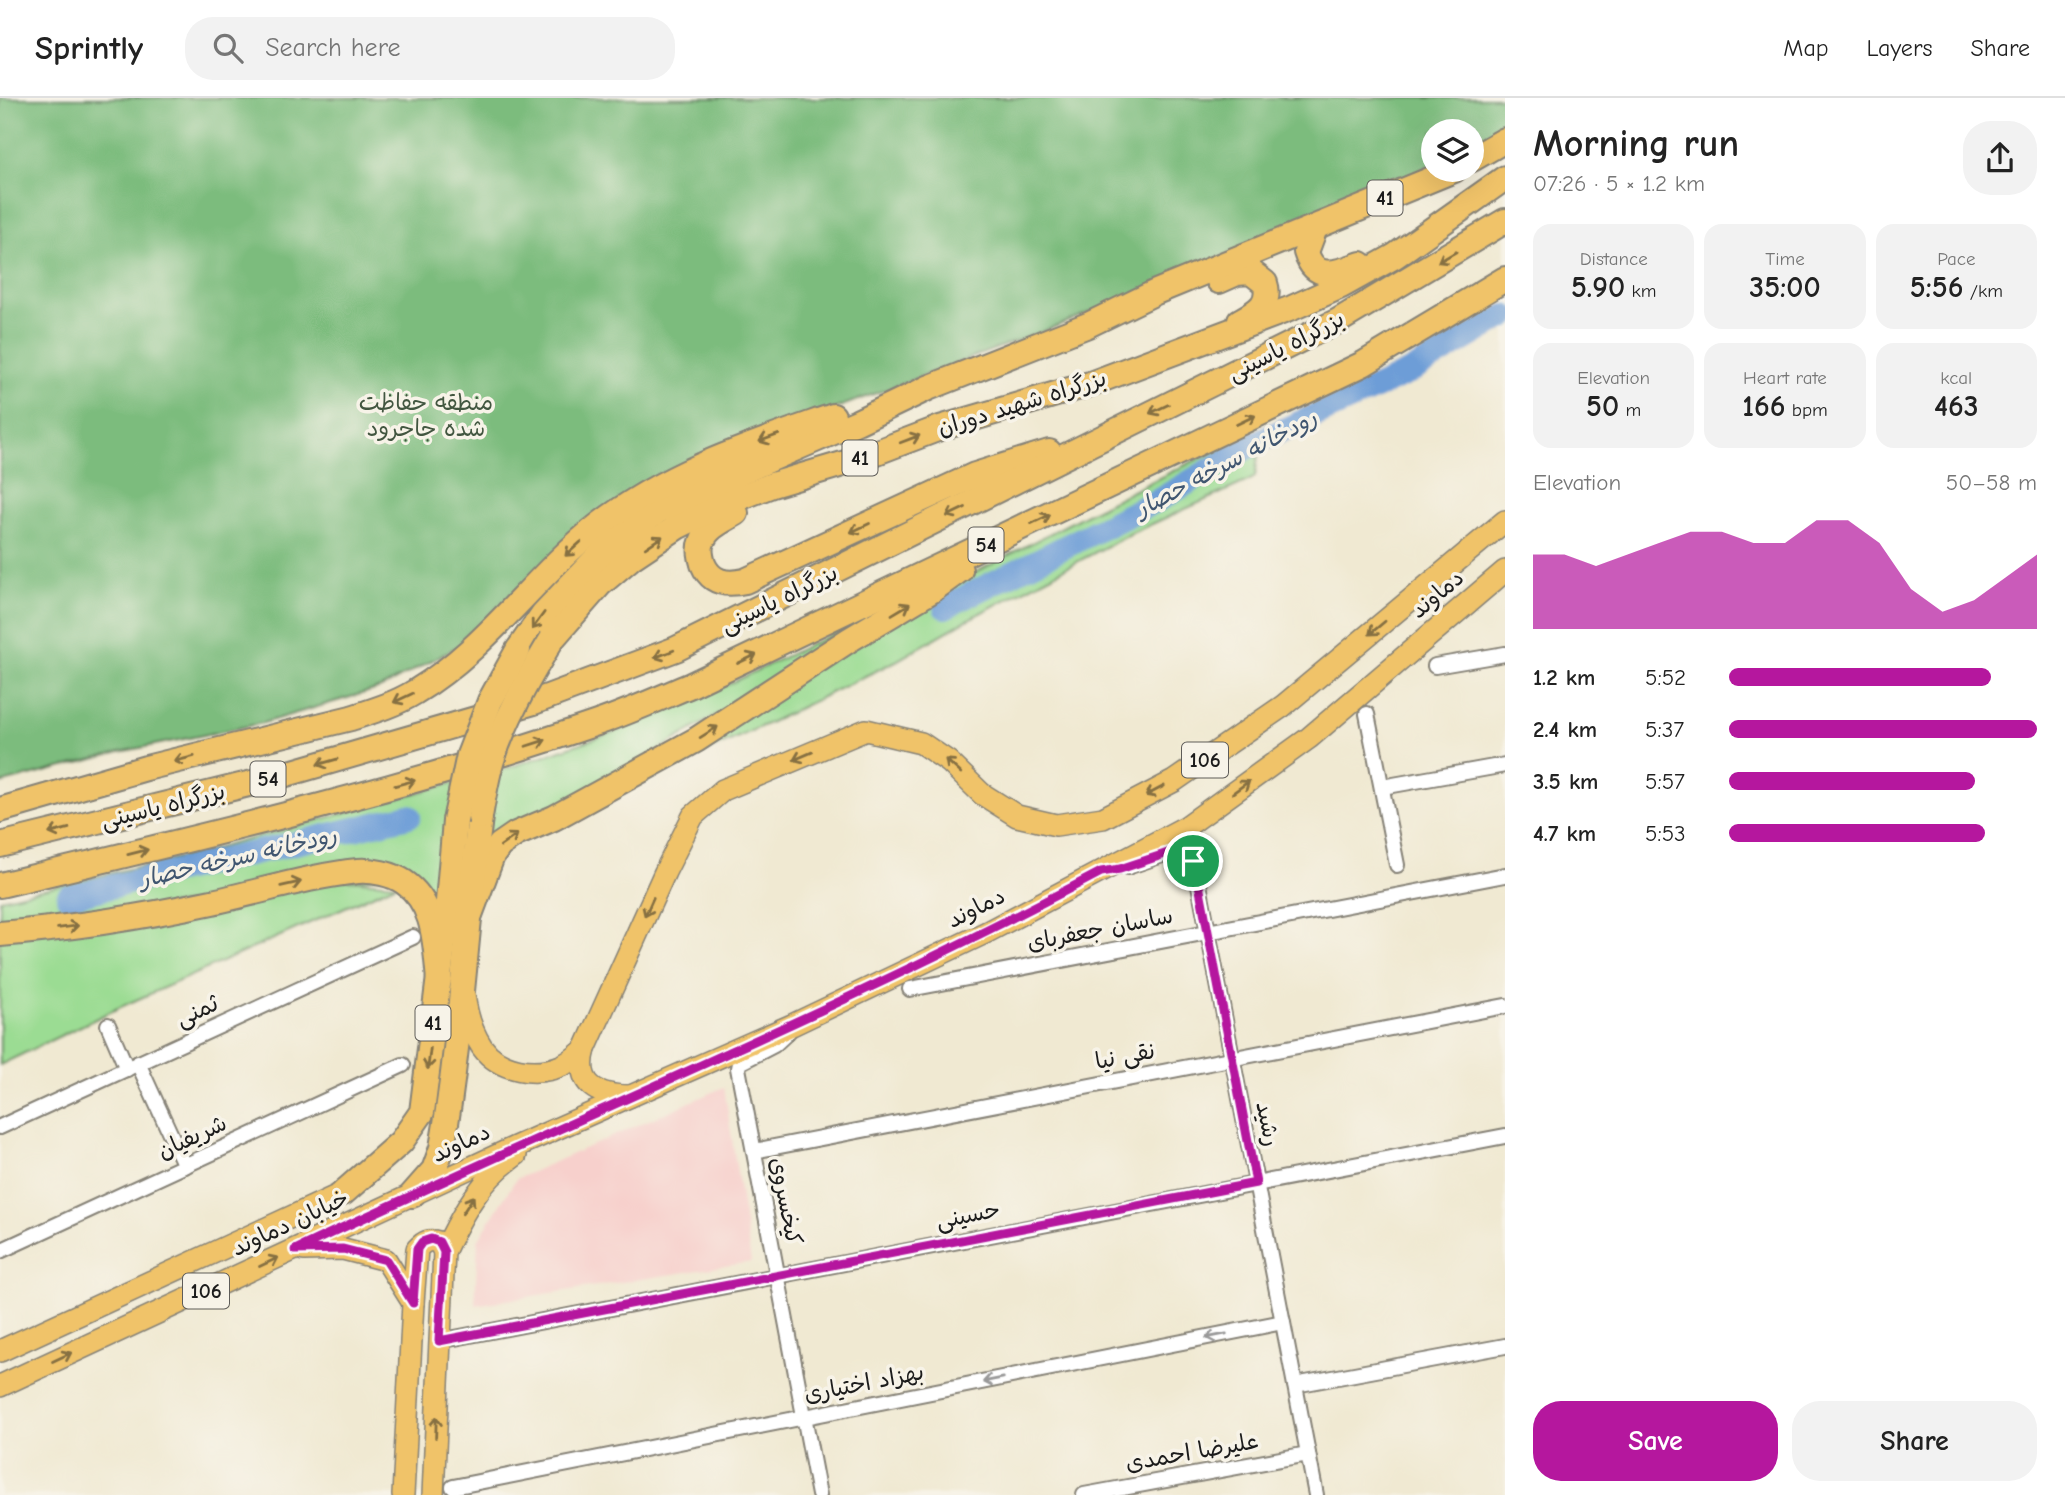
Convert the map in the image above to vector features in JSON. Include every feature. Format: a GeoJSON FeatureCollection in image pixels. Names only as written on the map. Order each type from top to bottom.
{"type":"FeatureCollection","features":[{"type":"Feature","properties":{"kind":"highway"},"geometry":{"type":"LineString","coordinates":[[1484,152],[1505,140]]}},
{"type":"Feature","properties":{"kind":"highway","name":"بزرگراه شهید دوران"},"geometry":{"type":"LineString","coordinates":[[468,920],[480,817],[491,764],[509,716],[552,639],[600,584],[632,557],[677,527],[721,505],[772,485],[856,460],[940,428],[1090,384],[1292,308],[1341,286],[1405,249],[1505,178]]}},
{"type":"Feature","properties":{"kind":"highway","name":"بزرگراه شهید دوران"},"geometry":{"type":"LineString","coordinates":[[439,979],[455,821],[469,755],[490,701],[518,650],[543,614],[604,550],[657,511],[699,490],[857,422],[928,388],[1088,325],[1156,292],[1425,182]]}},
{"type":"Feature","properties":{"kind":"highway","name":"بزرگراه یاسینی"},"geometry":{"type":"LineString","coordinates":[[0,845],[269,779],[534,702],[676,649],[1338,321],[1505,221]]}},
{"type":"Feature","properties":{"kind":"highway"},"geometry":{"type":"LineString","coordinates":[[1315,228],[1306,252],[1312,266],[1323,272],[1338,272],[1405,249]]}},
{"type":"Feature","properties":{"kind":"highway"},"geometry":{"type":"LineString","coordinates":[[1088,325],[1237,273],[1251,272],[1260,277],[1267,289],[1267,297],[1262,307],[1206,342]]}},
{"type":"Feature","properties":{"kind":"highway","name":"بزرگراه یاسینی"},"geometry":{"type":"LineString","coordinates":[[0,885],[279,817],[448,771],[600,722],[691,685],[1363,364],[1505,279]]}},
{"type":"Feature","properties":{"kind":"highway"},"geometry":{"type":"LineString","coordinates":[[0,810],[146,768],[383,708],[414,693],[450,668],[557,562],[599,525],[653,488],[732,452],[854,408],[928,388]]}},
{"type":"Feature","properties":{"kind":"highway"},"geometry":{"type":"LineString","coordinates":[[856,460],[742,510],[710,528],[702,541],[700,551],[712,578],[732,584],[745,581],[975,475],[1107,435]]}},
{"type":"Feature","properties":{"kind":"highway"},"geometry":{"type":"LineString","coordinates":[[468,920],[492,856],[500,845],[516,834],[554,818],[696,740],[849,640],[931,591],[1011,533]]}},
{"type":"Feature","properties":{"kind":"highway"},"geometry":{"type":"LineString","coordinates":[[0,934],[111,921],[331,875],[377,872],[403,881],[421,899],[432,925],[439,979]]}},
{"type":"Feature","properties":{"kind":"highway","name":"41"},"geometry":{"type":"LineString","coordinates":[[412,1195],[428,1179],[442,1148],[466,959],[468,920]]}},
{"type":"Feature","properties":{"kind":"highway","name":"41"},"geometry":{"type":"LineString","coordinates":[[343,1193],[401,1142],[422,1112],[439,979]]}},
{"type":"Feature","properties":{"kind":"main road","name":"دماوند"},"geometry":{"type":"LineString","coordinates":[[585,1049],[664,872],[693,816],[723,790],[866,730],[922,743],[949,762],[982,794],[1017,816],[1056,825],[1103,818],[1174,781],[1283,706],[1505,521]]}},
{"type":"Feature","properties":{"kind":"main road","name":"دماوند"},"geometry":{"type":"LineString","coordinates":[[412,1195],[792,1025],[987,932],[1187,826],[1308,738],[1505,572]]}},
{"type":"Feature","properties":{"kind":"main road"},"geometry":{"type":"LineString","coordinates":[[466,959],[464,996],[469,1017],[482,1047],[495,1059],[511,1068],[541,1070],[564,1065],[585,1049]]}},
{"type":"Feature","properties":{"kind":"main road"},"geometry":{"type":"LineString","coordinates":[[585,1049],[582,1067],[588,1083],[604,1094],[632,1096]]}},
{"type":"Feature","properties":{"kind":"main road"},"geometry":{"type":"LineString","coordinates":[[433,1495],[444,1252],[461,1216],[479,1189],[508,1161],[550,1132]]}},
{"type":"Feature","properties":{"kind":"main road","name":"خیابان دماوند"},"geometry":{"type":"LineString","coordinates":[[0,1352],[343,1193]]}},
{"type":"Feature","properties":{"kind":"main road","name":"خیابان دماوند"},"geometry":{"type":"LineString","coordinates":[[0,1386],[412,1195]]}},
{"type":"Feature","properties":{"kind":"main road"},"geometry":{"type":"LineString","coordinates":[[403,1495],[417,1249],[422,1242],[431,1239],[439,1242],[444,1252]]}},
{"type":"Feature","properties":{"kind":"main road"},"geometry":{"type":"LineString","coordinates":[[295,1250],[343,1249],[386,1260],[413,1303]]}},
{"type":"Feature","properties":{"kind":"street"},"geometry":{"type":"LineString","coordinates":[[1435,666],[1505,654]]}},
{"type":"Feature","properties":{"kind":"street"},"geometry":{"type":"LineString","coordinates":[[1367,714],[1397,865]]}},
{"type":"Feature","properties":{"kind":"street"},"geometry":{"type":"LineString","coordinates":[[1382,788],[1505,765]]}},
{"type":"Feature","properties":{"kind":"street","name":"رشید"},"geometry":{"type":"LineString","coordinates":[[1101,872],[1120,869],[1180,849],[1188,854],[1196,869],[1315,1495]]}},
{"type":"Feature","properties":{"kind":"street","name":"ساسان جعفربای"},"geometry":{"type":"LineString","coordinates":[[910,989],[1505,875]]}},
{"type":"Feature","properties":{"kind":"street","name":"ثمنی"},"geometry":{"type":"LineString","coordinates":[[0,1127],[414,937]]}},
{"type":"Feature","properties":{"kind":"street","name":"نقی نیا"},"geometry":{"type":"LineString","coordinates":[[754,1151],[1505,1006]]}},
{"type":"Feature","properties":{"kind":"street"},"geometry":{"type":"LineString","coordinates":[[108,1025],[185,1166]]}},
{"type":"Feature","properties":{"kind":"street","name":"کیخسروی"},"geometry":{"type":"LineString","coordinates":[[792,1025],[782,1040],[737,1065],[819,1495]]}},
{"type":"Feature","properties":{"kind":"street","name":"شریفیان"},"geometry":{"type":"LineString","coordinates":[[0,1251],[403,1065]]}},
{"type":"Feature","properties":{"kind":"street","name":"حسینی"},"geometry":{"type":"LineString","coordinates":[[439,1341],[1505,1136]]}},
{"type":"Feature","properties":{"kind":"street","name":"بهزاد اختیاری"},"geometry":{"type":"LineString","coordinates":[[453,1487],[1283,1322]]}},
{"type":"Feature","properties":{"kind":"street"},"geometry":{"type":"LineString","coordinates":[[1295,1385],[1505,1346]]}},
{"type":"Feature","properties":{"kind":"street","name":"علیرضا احمدی"},"geometry":{"type":"LineString","coordinates":[[1084,1495],[1308,1454]]}},
{"type":"Feature","properties":{"kind":"shaded area"},"geometry":{"type":"Polygon","coordinates":[[[724,1087],[751,1262],[475,1305],[478,1240],[516,1179],[724,1087]]]}},
{"type":"Feature","properties":{"kind":"green space","name":"منطقه حفاظت شده جاجرود"},"geometry":{"type":"Polygon","coordinates":[[[0,98],[1505,98],[1505,123],[1484,136],[1484,119],[1421,119],[1421,170],[1396,183],[1057,326],[729,448],[675,471],[470,640],[381,688],[263,723],[120,752],[0,784],[0,98]]]}},
{"type":"Feature","properties":{"kind":"green space"},"geometry":{"type":"Polygon","coordinates":[[[1253,432],[1259,449],[1255,477],[1250,480],[1132,533],[967,620],[896,661],[625,789],[938,592],[1106,504],[1253,432]]]}},
{"type":"Feature","properties":{"kind":"green space"},"geometry":{"type":"Polygon","coordinates":[[[923,590],[486,854],[496,772],[611,733],[696,700],[923,590]]]}},
{"type":"Feature","properties":{"kind":"green space"},"geometry":{"type":"Polygon","coordinates":[[[456,782],[439,940],[400,874],[0,928],[0,899],[214,849],[456,782]]]}},
{"type":"Feature","properties":{"kind":"green space"},"geometry":{"type":"Polygon","coordinates":[[[334,879],[397,884],[116,1009],[0,1065],[0,938],[334,879]]]}},
{"type":"Feature","properties":{"kind":"waterway","name":"رودخانه سرخه حصار"},"geometry":{"type":"LineString","coordinates":[[945,607],[1164,497],[1255,443],[1408,373],[1505,316]]}},
{"type":"Feature","properties":{"kind":"waterway","name":"رودخانه سرخه حصار"},"geometry":{"type":"LineString","coordinates":[[68,897],[409,816]]}},
{"type":"Feature","properties":{"kind":"route"},"geometry":{"type":"LineString","coordinates":[[1180,849],[1193,861],[1256,1183],[439,1341],[444,1252],[439,1242],[431,1239],[422,1242],[417,1249],[413,1303],[386,1260],[343,1249],[295,1250],[515,1147],[792,1025],[987,932],[1101,872],[1120,869],[1180,849]]}}]}
